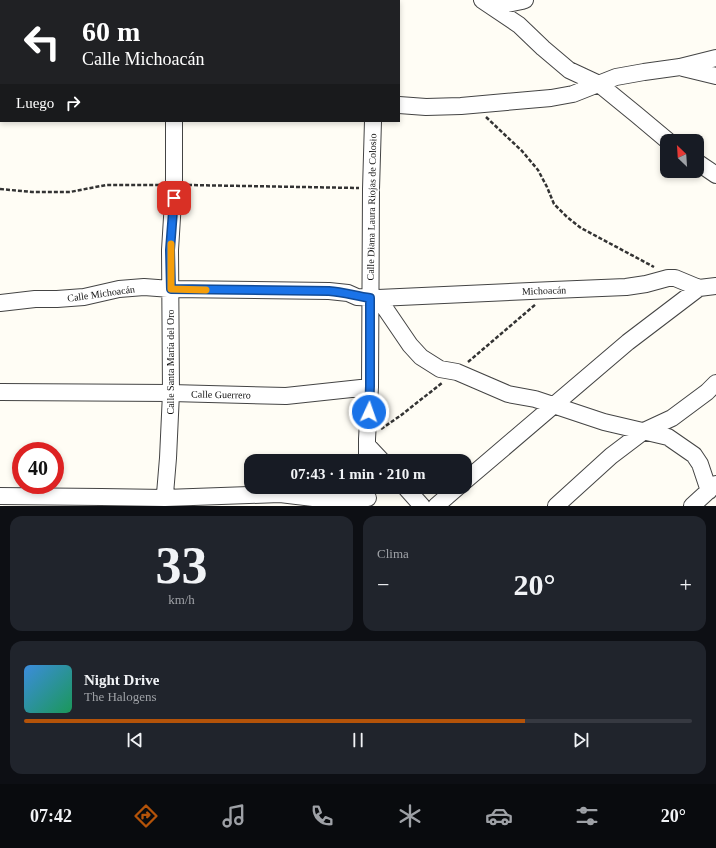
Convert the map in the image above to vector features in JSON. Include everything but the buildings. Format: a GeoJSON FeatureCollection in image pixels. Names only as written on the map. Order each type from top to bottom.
{"type":"FeatureCollection","features":[{"type":"Feature","properties":{"kind":"street"},"geometry":{"type":"LineString","coordinates":[[488,4],[524,0]]}},
{"type":"Feature","properties":{"kind":"street"},"geometry":{"type":"LineString","coordinates":[[488,4],[518,25],[569,70],[599,84],[660,134]]}},
{"type":"Feature","properties":{"kind":"street"},"geometry":{"type":"LineString","coordinates":[[400,105],[426,107],[551,98],[573,94],[630,74],[680,67],[716,58]]}},
{"type":"Feature","properties":{"kind":"street"},"geometry":{"type":"LineString","coordinates":[[680,67],[716,76]]}},
{"type":"Feature","properties":{"kind":"street","name":"Calle Santa María del Oro"},"geometry":{"type":"LineString","coordinates":[[164,502],[171,393],[170,250],[174,185],[174,122]]}},
{"type":"Feature","properties":{"kind":"street","name":"Calle Diana Laura Riojas de Colosio"},"geometry":{"type":"LineString","coordinates":[[367,454],[374,298],[371,249],[370,189],[373,122]]}},
{"type":"Feature","properties":{"kind":"street"},"geometry":{"type":"LineString","coordinates":[[704,167],[716,175]]}},
{"type":"Feature","properties":{"kind":"street","name":"Michoacán"},"geometry":{"type":"LineString","coordinates":[[374,298],[626,288],[668,278],[676,278],[699,288]]}},
{"type":"Feature","properties":{"kind":"street"},"geometry":{"type":"LineString","coordinates":[[472,475],[628,342],[699,288],[716,286]]}},
{"type":"Feature","properties":{"kind":"street","name":"Calle Michoacán"},"geometry":{"type":"LineString","coordinates":[[0,303],[35,299],[84,297],[119,289],[144,287],[171,289],[329,291],[374,298]]}},
{"type":"Feature","properties":{"kind":"street"},"geometry":{"type":"LineString","coordinates":[[374,298],[421,357],[440,369],[457,372],[508,394],[535,399],[604,422],[668,437],[694,454],[713,487],[692,506]]}},
{"type":"Feature","properties":{"kind":"street"},"geometry":{"type":"LineString","coordinates":[[556,506],[611,456],[644,431],[672,418],[707,392],[716,383]]}},
{"type":"Feature","properties":{"kind":"street","name":"Calle Guerrero"},"geometry":{"type":"LineString","coordinates":[[0,392],[171,393],[286,396],[370,386]]}},
{"type":"Feature","properties":{"kind":"street"},"geometry":{"type":"LineString","coordinates":[[367,445],[375,454]]}},
{"type":"Feature","properties":{"kind":"street"},"geometry":{"type":"LineString","coordinates":[[0,496],[101,496],[164,502],[280,494],[321,499],[368,497]]}},
{"type":"Feature","properties":{"kind":"street"},"geometry":{"type":"LineString","coordinates":[[411,494],[422,506]]}},
{"type":"Feature","properties":{"kind":"street"},"geometry":{"type":"LineString","coordinates":[[436,506],[450,494]]}},
{"type":"Feature","properties":{"kind":"path"},"geometry":{"type":"LineString","coordinates":[[472,104],[522,151],[538,170],[554,204],[567,217],[581,228],[655,268]]}},
{"type":"Feature","properties":{"kind":"slow traffic"},"geometry":{"type":"LineString","coordinates":[[171,244],[171,289],[206,290]]}},
{"type":"Feature","properties":{"kind":"route"},"geometry":{"type":"LineString","coordinates":[[174,198],[170,250],[171,289],[338,291],[370,298],[369,412]]}}]}
